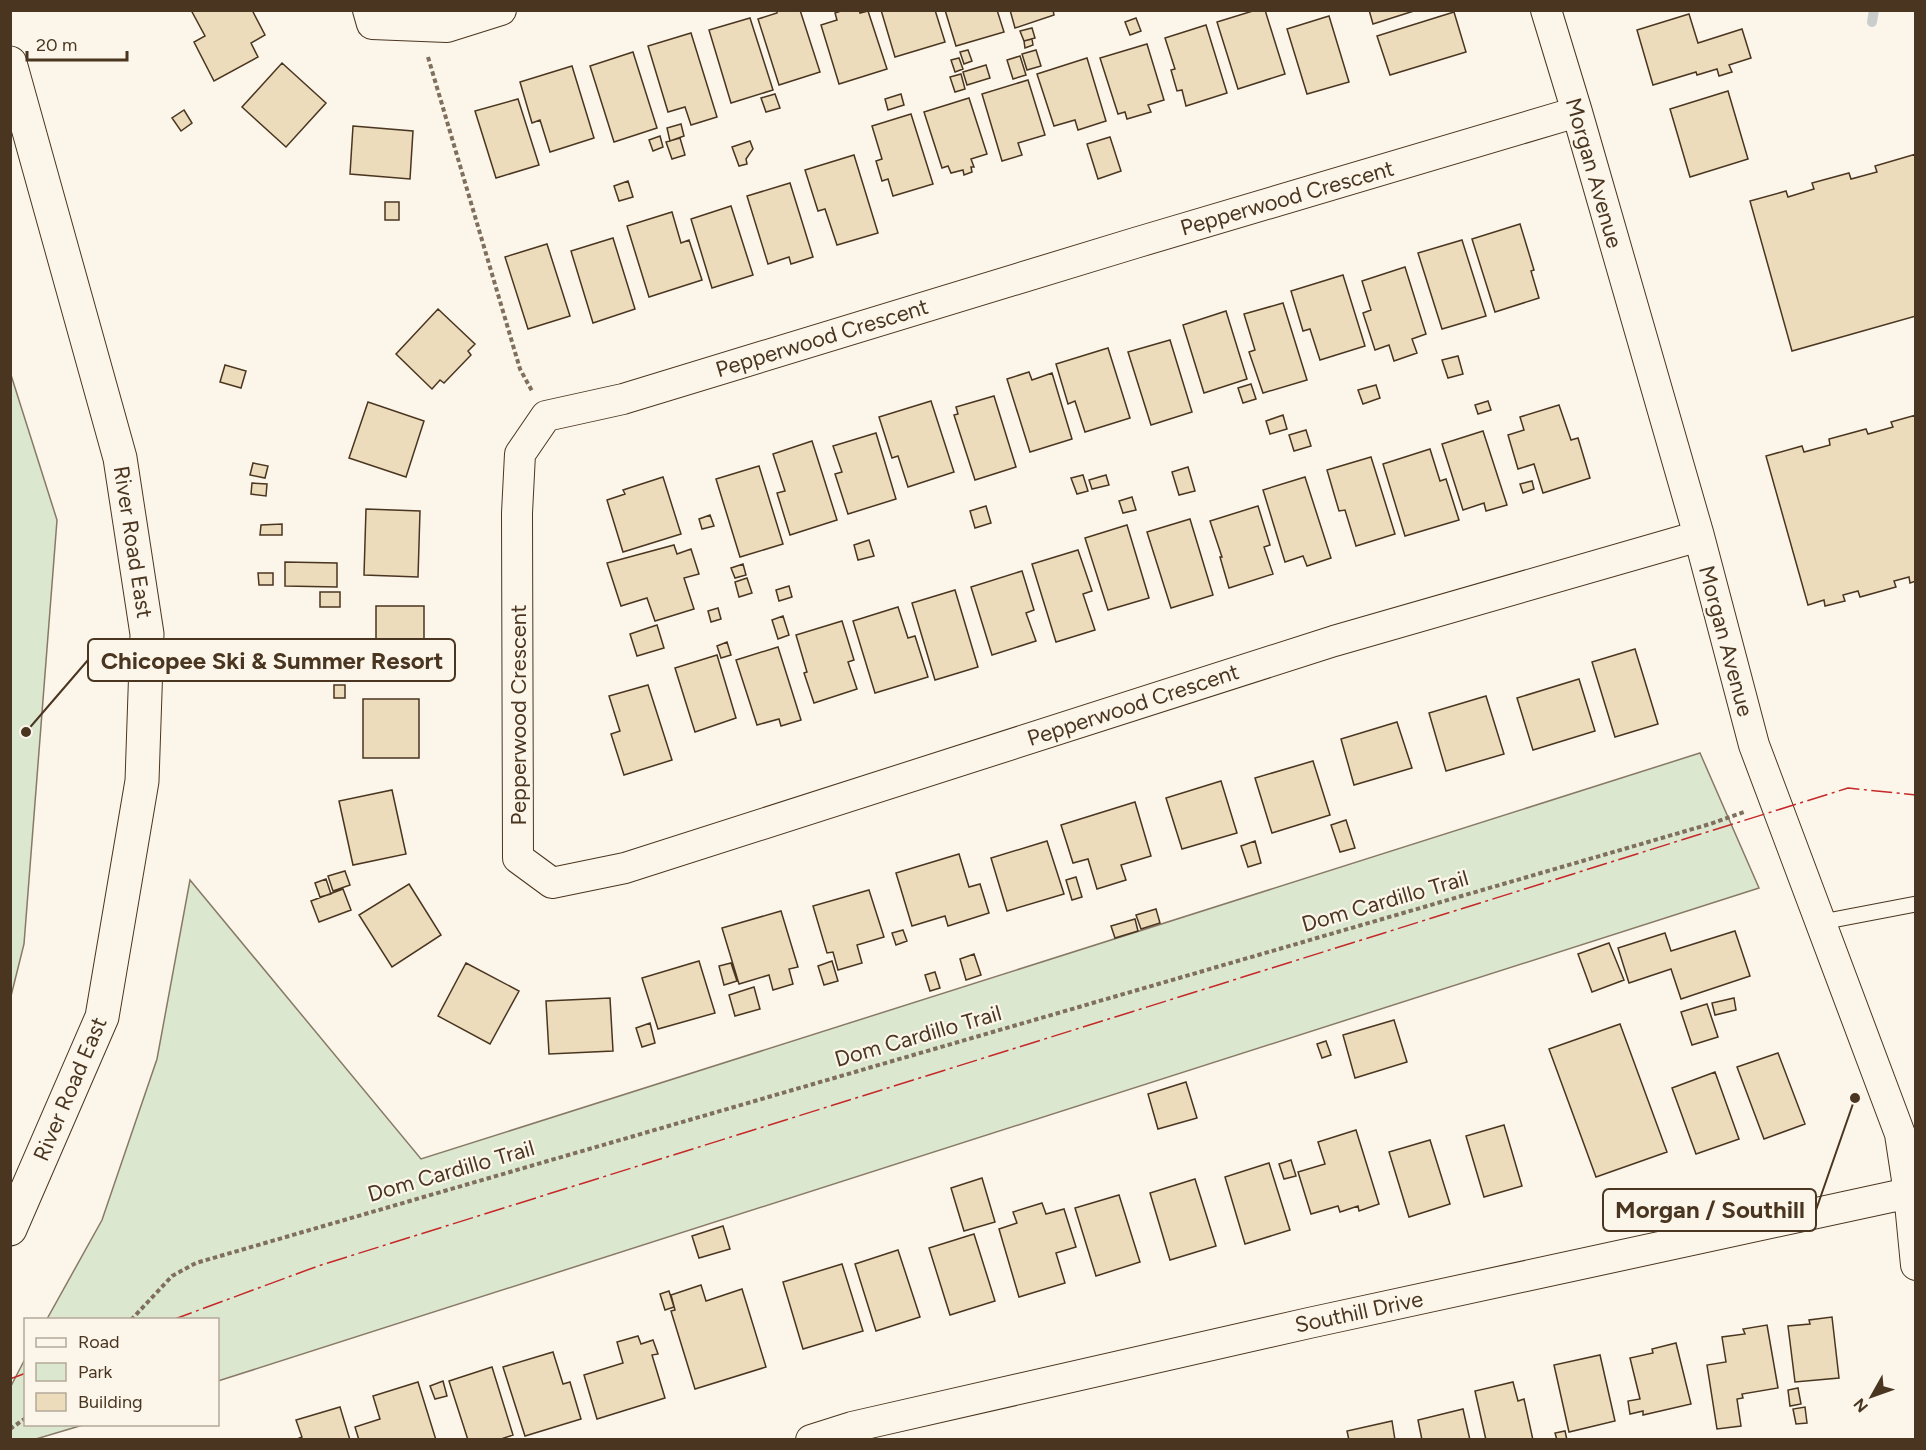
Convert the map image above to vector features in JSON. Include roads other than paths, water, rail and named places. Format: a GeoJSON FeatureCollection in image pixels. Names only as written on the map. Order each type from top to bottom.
{"type":"FeatureCollection","features":[{"type":"Feature","properties":{"kind":"street"},"geometry":{"type":"LineString","coordinates":[[368,10],[372,24],[447,27],[501,10]]}},
{"type":"Feature","properties":{"kind":"street","name":"Morgan Avenue"},"geometry":{"type":"LineString","coordinates":[[1546,10],[1699,536],[1754,745],[1900,1134],[1915,1245]]}},
{"type":"Feature","properties":{"kind":"street","name":"River Road East"},"geometry":{"type":"LineString","coordinates":[[10,63],[120,458],[147,634],[142,781],[102,1017],[10,1229]]}},
{"type":"Feature","properties":{"kind":"street","name":"Pepperwood Crescent"},"geometry":{"type":"LineString","coordinates":[[1577,112],[1147,239],[623,399],[546,416],[520,454],[517,513],[518,858],[552,883],[625,868],[1334,641],[1699,536]]}},
{"type":"Feature","properties":{"kind":"street","name":"Southill Drive"},"geometry":{"type":"LineString","coordinates":[[811,1440],[852,1427],[1309,1323],[1909,1193]]}},
{"type":"Feature","properties":{"kind":"lane"},"geometry":{"type":"LineString","coordinates":[[1822,922],[1916,904]]}},
{"type":"Feature","properties":{"kind":"waterway"},"geometry":{"type":"LineString","coordinates":[[1872,22],[1874,10]]}},
{"type":"Feature","properties":{"kind":"place","name":"Chicopee Ski & Summer Resort"},"geometry":{"type":"Point","coordinates":[26,732]}},
{"type":"Feature","properties":{"kind":"place","name":"Morgan / Southill"},"geometry":{"type":"Point","coordinates":[1855,1098]}}]}
